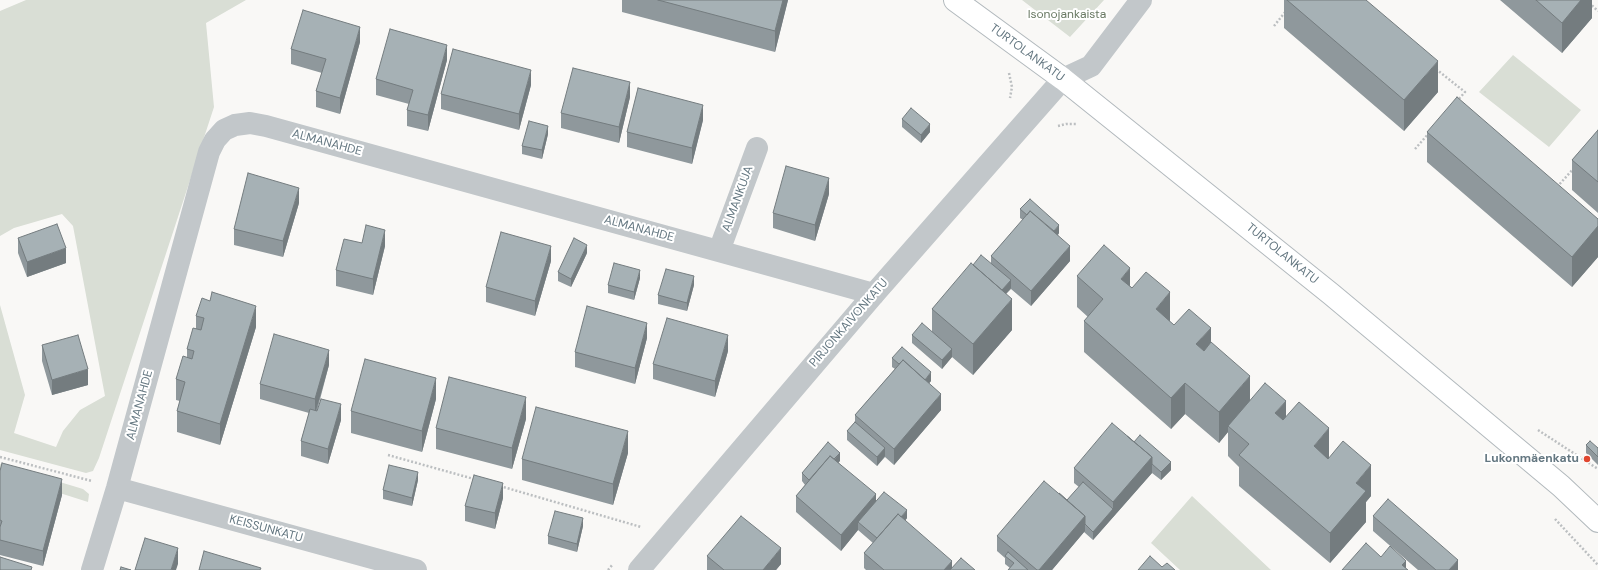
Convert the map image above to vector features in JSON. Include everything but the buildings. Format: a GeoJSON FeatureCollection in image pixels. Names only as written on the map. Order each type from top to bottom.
{"type":"FeatureCollection","features":[{"type":"Feature","properties":{"kind":"main road","name":"TURTOLANKATU"},"geometry":{"type":"LineString","coordinates":[[955,0],[1062,79],[1338,299],[1561,486],[1598,521]]}},
{"type":"Feature","properties":{"kind":"street"},"geometry":{"type":"LineString","coordinates":[[1062,79],[1091,66],[1141,0]]}},
{"type":"Feature","properties":{"kind":"street","name":"PIRJONKAIVONKATU"},"geometry":{"type":"LineString","coordinates":[[639,570],[874,294],[1062,79]]}},
{"type":"Feature","properties":{"kind":"street","name":"ALMANAHDE"},"geometry":{"type":"LineString","coordinates":[[92,570],[117,488],[209,152],[215,140],[224,130],[236,125],[250,123],[266,126],[874,294]]}},
{"type":"Feature","properties":{"kind":"street","name":"ALMANKUJA"},"geometry":{"type":"LineString","coordinates":[[719,251],[757,148]]}},
{"type":"Feature","properties":{"kind":"street","name":"KEISSUNKATU"},"geometry":{"type":"LineString","coordinates":[[117,488],[416,570]]}},
{"type":"Feature","properties":{"kind":"path"},"geometry":{"type":"LineString","coordinates":[[1586,0],[1598,11]]}},
{"type":"Feature","properties":{"kind":"path"},"geometry":{"type":"LineString","coordinates":[[1274,26],[1287,10]]}},
{"type":"Feature","properties":{"kind":"path"},"geometry":{"type":"LineString","coordinates":[[1435,68],[1465,92],[1455,103]]}},
{"type":"Feature","properties":{"kind":"path"},"geometry":{"type":"LineString","coordinates":[[1051,128],[1066,124],[1082,124]]}},
{"type":"Feature","properties":{"kind":"path"},"geometry":{"type":"LineString","coordinates":[[1415,149],[1430,132]]}},
{"type":"Feature","properties":{"kind":"path"},"geometry":{"type":"LineString","coordinates":[[1557,188],[1578,164]]}},
{"type":"Feature","properties":{"kind":"path"},"geometry":{"type":"LineString","coordinates":[[388,454],[479,480]]}},
{"type":"Feature","properties":{"kind":"path"},"geometry":{"type":"LineString","coordinates":[[0,457],[117,488]]}},
{"type":"Feature","properties":{"kind":"path"},"geometry":{"type":"LineString","coordinates":[[494,485],[645,528]]}},
{"type":"Feature","properties":{"kind":"path"},"geometry":{"type":"LineString","coordinates":[[1550,514],[1598,565]]}},
{"type":"Feature","properties":{"kind":"green space"},"geometry":{"type":"Polygon","coordinates":[[[26,0],[246,0],[206,23],[214,107],[99,458],[93,471],[86,473],[0,450],[0,305],[25,395],[14,433],[56,447],[63,431],[80,410],[105,396],[73,226],[62,214],[14,228],[0,236],[0,11],[26,0]]]}},
{"type":"Feature","properties":{"kind":"green space","name":"Isonojankaista"},"geometry":{"type":"Polygon","coordinates":[[[1022,0],[1104,0],[1070,37],[1022,0]]]}},
{"type":"Feature","properties":{"kind":"green space"},"geometry":{"type":"Polygon","coordinates":[[[1513,55],[1581,110],[1549,147],[1479,92],[1513,55]]]}},
{"type":"Feature","properties":{"kind":"green space"},"geometry":{"type":"Polygon","coordinates":[[[0,464],[83,489],[89,494],[88,502],[0,474],[0,464]]]}},
{"type":"Feature","properties":{"kind":"green space"},"geometry":{"type":"Polygon","coordinates":[[[1192,496],[1271,570],[1180,570],[1151,543],[1192,496]]]}},
{"type":"Feature","properties":{"kind":"place","name":"Lukonmäenkatu"},"geometry":{"type":"Point","coordinates":[1587,459]}}]}
